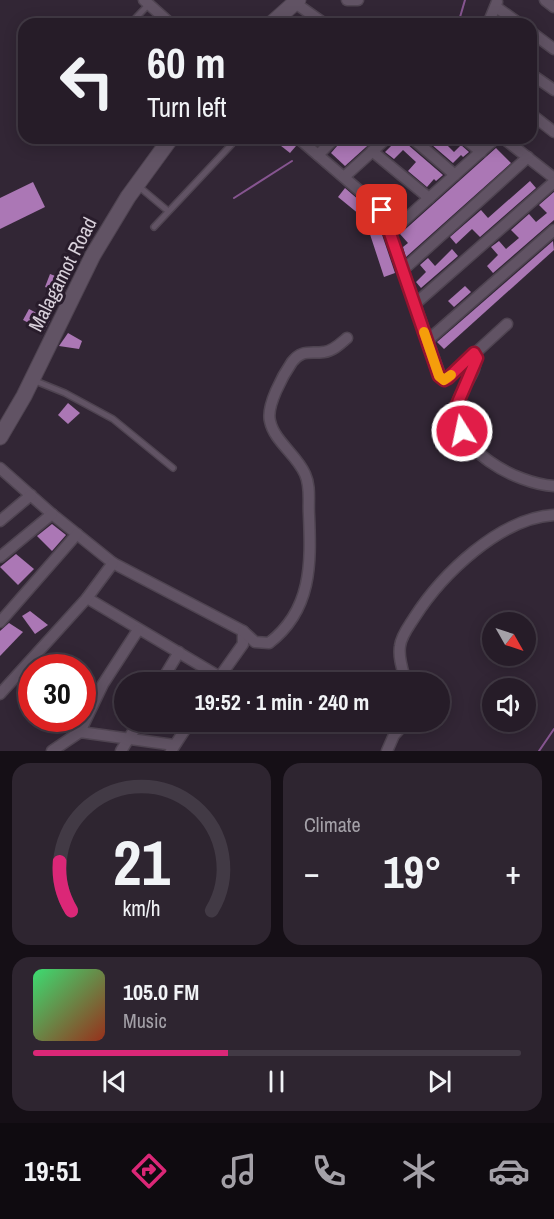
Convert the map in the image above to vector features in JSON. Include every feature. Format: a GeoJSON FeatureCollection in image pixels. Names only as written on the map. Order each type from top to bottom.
{"type":"FeatureCollection","features":[{"type":"Feature","properties":{"kind":"street"},"geometry":{"type":"LineString","coordinates":[[347,0],[358,0]]}},
{"type":"Feature","properties":{"kind":"street"},"geometry":{"type":"LineString","coordinates":[[545,0],[554,7]]}},
{"type":"Feature","properties":{"kind":"street"},"geometry":{"type":"LineString","coordinates":[[147,2],[164,18]]}},
{"type":"Feature","properties":{"kind":"street"},"geometry":{"type":"LineString","coordinates":[[278,18],[296,2],[318,18]]}},
{"type":"Feature","properties":{"kind":"street"},"geometry":{"type":"LineString","coordinates":[[491,18],[497,3],[513,18]]}},
{"type":"Feature","properties":{"kind":"street"},"geometry":{"type":"LineString","coordinates":[[537,36],[554,49]]}},
{"type":"Feature","properties":{"kind":"street"},"geometry":{"type":"LineString","coordinates":[[537,78],[553,88]]}},
{"type":"Feature","properties":{"kind":"street"},"geometry":{"type":"LineString","coordinates":[[537,119],[554,132]]}},
{"type":"Feature","properties":{"kind":"street","name":"Malagamot Road"},"geometry":{"type":"LineString","coordinates":[[0,437],[32,380],[93,255],[136,185],[167,144]]}},
{"type":"Feature","properties":{"kind":"street"},"geometry":{"type":"LineString","coordinates":[[305,144],[382,210],[439,376],[444,380],[507,324]]}},
{"type":"Feature","properties":{"kind":"street"},"geometry":{"type":"LineString","coordinates":[[318,155],[329,144]]}},
{"type":"Feature","properties":{"kind":"street"},"geometry":{"type":"LineString","coordinates":[[344,177],[380,144]]}},
{"type":"Feature","properties":{"kind":"street"},"geometry":{"type":"LineString","coordinates":[[419,144],[455,175]]}},
{"type":"Feature","properties":{"kind":"street"},"geometry":{"type":"LineString","coordinates":[[472,144],[481,152]]}},
{"type":"Feature","properties":{"kind":"street"},"geometry":{"type":"LineString","coordinates":[[390,233],[490,144]]}},
{"type":"Feature","properties":{"kind":"street"},"geometry":{"type":"LineString","coordinates":[[415,304],[554,180],[511,144]]}},
{"type":"Feature","properties":{"kind":"street"},"geometry":{"type":"LineString","coordinates":[[372,151],[429,198]]}},
{"type":"Feature","properties":{"kind":"street"},"geometry":{"type":"LineString","coordinates":[[403,270],[528,157]]}},
{"type":"Feature","properties":{"kind":"street"},"geometry":{"type":"LineString","coordinates":[[427,341],[554,230]]}},
{"type":"Feature","properties":{"kind":"street"},"geometry":{"type":"LineString","coordinates":[[0,468],[113,563],[243,631],[255,642],[269,643],[296,612],[309,583],[311,543],[308,484],[298,461],[272,427],[269,420],[272,403],[289,367],[298,356],[309,351],[326,352],[347,338]]}},
{"type":"Feature","properties":{"kind":"street"},"geometry":{"type":"LineString","coordinates":[[474,353],[476,363],[456,407],[458,420],[468,440],[489,461],[522,481],[554,486]]}},
{"type":"Feature","properties":{"kind":"street"},"geometry":{"type":"LineString","coordinates":[[0,521],[31,495]]}},
{"type":"Feature","properties":{"kind":"street"},"geometry":{"type":"LineString","coordinates":[[0,556],[52,514]]}},
{"type":"Feature","properties":{"kind":"street"},"geometry":{"type":"LineString","coordinates":[[404,672],[399,654],[402,638],[441,582],[464,560],[501,534],[526,520],[554,515]]}},
{"type":"Feature","properties":{"kind":"street"},"geometry":{"type":"LineString","coordinates":[[0,622],[77,534]]}},
{"type":"Feature","properties":{"kind":"street"},"geometry":{"type":"LineString","coordinates":[[0,694],[87,598],[113,563]]}},
{"type":"Feature","properties":{"kind":"street"},"geometry":{"type":"LineString","coordinates":[[87,598],[138,630],[179,651],[207,672]]}},
{"type":"Feature","properties":{"kind":"street"},"geometry":{"type":"LineString","coordinates":[[96,699],[138,630]]}},
{"type":"Feature","properties":{"kind":"street"},"geometry":{"type":"LineString","coordinates":[[224,672],[243,644],[243,631]]}},
{"type":"Feature","properties":{"kind":"street"},"geometry":{"type":"LineString","coordinates":[[167,672],[179,651]]}},
{"type":"Feature","properties":{"kind":"street"},"geometry":{"type":"LineString","coordinates":[[52,751],[80,732],[172,748],[183,732]]}},
{"type":"Feature","properties":{"kind":"street"},"geometry":{"type":"LineString","coordinates":[[121,751],[133,732]]}},
{"type":"Feature","properties":{"kind":"street"},"geometry":{"type":"LineString","coordinates":[[387,751],[397,732]]}},
{"type":"Feature","properties":{"kind":"lane"},"geometry":{"type":"LineString","coordinates":[[134,18],[147,2]]}},
{"type":"Feature","properties":{"kind":"lane"},"geometry":{"type":"LineString","coordinates":[[154,226],[232,144]]}},
{"type":"Feature","properties":{"kind":"lane"},"geometry":{"type":"LineString","coordinates":[[136,185],[168,211]]}},
{"type":"Feature","properties":{"kind":"lane"},"geometry":{"type":"LineString","coordinates":[[32,380],[65,393],[113,418],[173,468]]}},
{"type":"Feature","properties":{"kind":"building"},"geometry":{"type":"Polygon","coordinates":[[[279,144],[294,144],[296,146],[290,153],[279,144]]]}},
{"type":"Feature","properties":{"kind":"building"},"geometry":{"type":"Polygon","coordinates":[[[339,144],[369,144],[345,166],[331,153],[339,144]]]}},
{"type":"Feature","properties":{"kind":"building"},"geometry":{"type":"Polygon","coordinates":[[[393,144],[407,144],[443,175],[436,181],[434,179],[427,187],[408,171],[416,162],[403,150],[394,159],[385,152],[393,144]]]}},
{"type":"Feature","properties":{"kind":"building"},"geometry":{"type":"Polygon","coordinates":[[[431,144],[446,144],[454,152],[461,145],[469,152],[463,157],[461,155],[453,163],[431,144]]]}},
{"type":"Feature","properties":{"kind":"building"},"geometry":{"type":"Polygon","coordinates":[[[496,148],[511,163],[406,257],[403,247],[408,243],[400,234],[496,148]]]}},
{"type":"Feature","properties":{"kind":"building"},"geometry":{"type":"Polygon","coordinates":[[[530,181],[536,188],[480,237],[472,229],[456,244],[450,237],[481,210],[488,218],[530,181]]]}},
{"type":"Feature","properties":{"kind":"building"},"geometry":{"type":"Polygon","coordinates":[[[33,182],[45,207],[0,229],[0,198],[33,182]]]}},
{"type":"Feature","properties":{"kind":"building"},"geometry":{"type":"Polygon","coordinates":[[[345,188],[375,214],[395,273],[384,277],[365,219],[338,197],[345,188]]]}},
{"type":"Feature","properties":{"kind":"building"},"geometry":{"type":"Polygon","coordinates":[[[554,192],[554,220],[493,273],[487,266],[498,255],[491,247],[499,241],[506,249],[519,238],[511,230],[529,214],[536,222],[547,213],[539,205],[554,192]]]}},
{"type":"Feature","properties":{"kind":"building"},"geometry":{"type":"Polygon","coordinates":[[[553,241],[554,250],[444,349],[437,342],[553,241]]]}},
{"type":"Feature","properties":{"kind":"building"},"geometry":{"type":"Polygon","coordinates":[[[452,249],[458,256],[421,288],[416,282],[426,272],[420,265],[428,258],[435,266],[452,249]]]}},
{"type":"Feature","properties":{"kind":"building"},"geometry":{"type":"Polygon","coordinates":[[[50,274],[69,281],[63,294],[45,287],[50,274]]]}},
{"type":"Feature","properties":{"kind":"building"},"geometry":{"type":"Polygon","coordinates":[[[465,286],[471,292],[454,307],[448,301],[465,286]]]}},
{"type":"Feature","properties":{"kind":"building"},"geometry":{"type":"Polygon","coordinates":[[[29,309],[50,320],[44,331],[23,320],[29,309]]]}},
{"type":"Feature","properties":{"kind":"building"},"geometry":{"type":"Polygon","coordinates":[[[68,333],[82,341],[79,349],[59,346],[68,333]]]}},
{"type":"Feature","properties":{"kind":"building"},"geometry":{"type":"Polygon","coordinates":[[[68,403],[80,413],[68,424],[58,415],[68,403]]]}},
{"type":"Feature","properties":{"kind":"building"},"geometry":{"type":"Polygon","coordinates":[[[52,524],[66,535],[52,551],[37,536],[52,524]]]}},
{"type":"Feature","properties":{"kind":"building"},"geometry":{"type":"Polygon","coordinates":[[[16,554],[34,569],[18,585],[0,567],[16,554]]]}},
{"type":"Feature","properties":{"kind":"building"},"geometry":{"type":"Polygon","coordinates":[[[30,611],[48,625],[35,634],[22,616],[30,611]]]}},
{"type":"Feature","properties":{"kind":"building"},"geometry":{"type":"Polygon","coordinates":[[[9,623],[23,632],[0,656],[0,631],[9,623]]]}},
{"type":"Feature","properties":{"kind":"waterway"},"geometry":{"type":"LineString","coordinates":[[460,18],[465,0]]}},
{"type":"Feature","properties":{"kind":"waterway"},"geometry":{"type":"LineString","coordinates":[[234,198],[292,161]]}},
{"type":"Feature","properties":{"kind":"waterway"},"geometry":{"type":"LineString","coordinates":[[539,751],[554,729]]}},
{"type":"Feature","properties":{"kind":"slow traffic"},"geometry":{"type":"LineString","coordinates":[[424,332],[439,376],[444,380],[451,375]]}},
{"type":"Feature","properties":{"kind":"route"},"geometry":{"type":"LineString","coordinates":[[382,210],[387,219],[439,376],[444,380],[448,378],[474,353],[477,358],[456,407],[462,431]]}}]}
